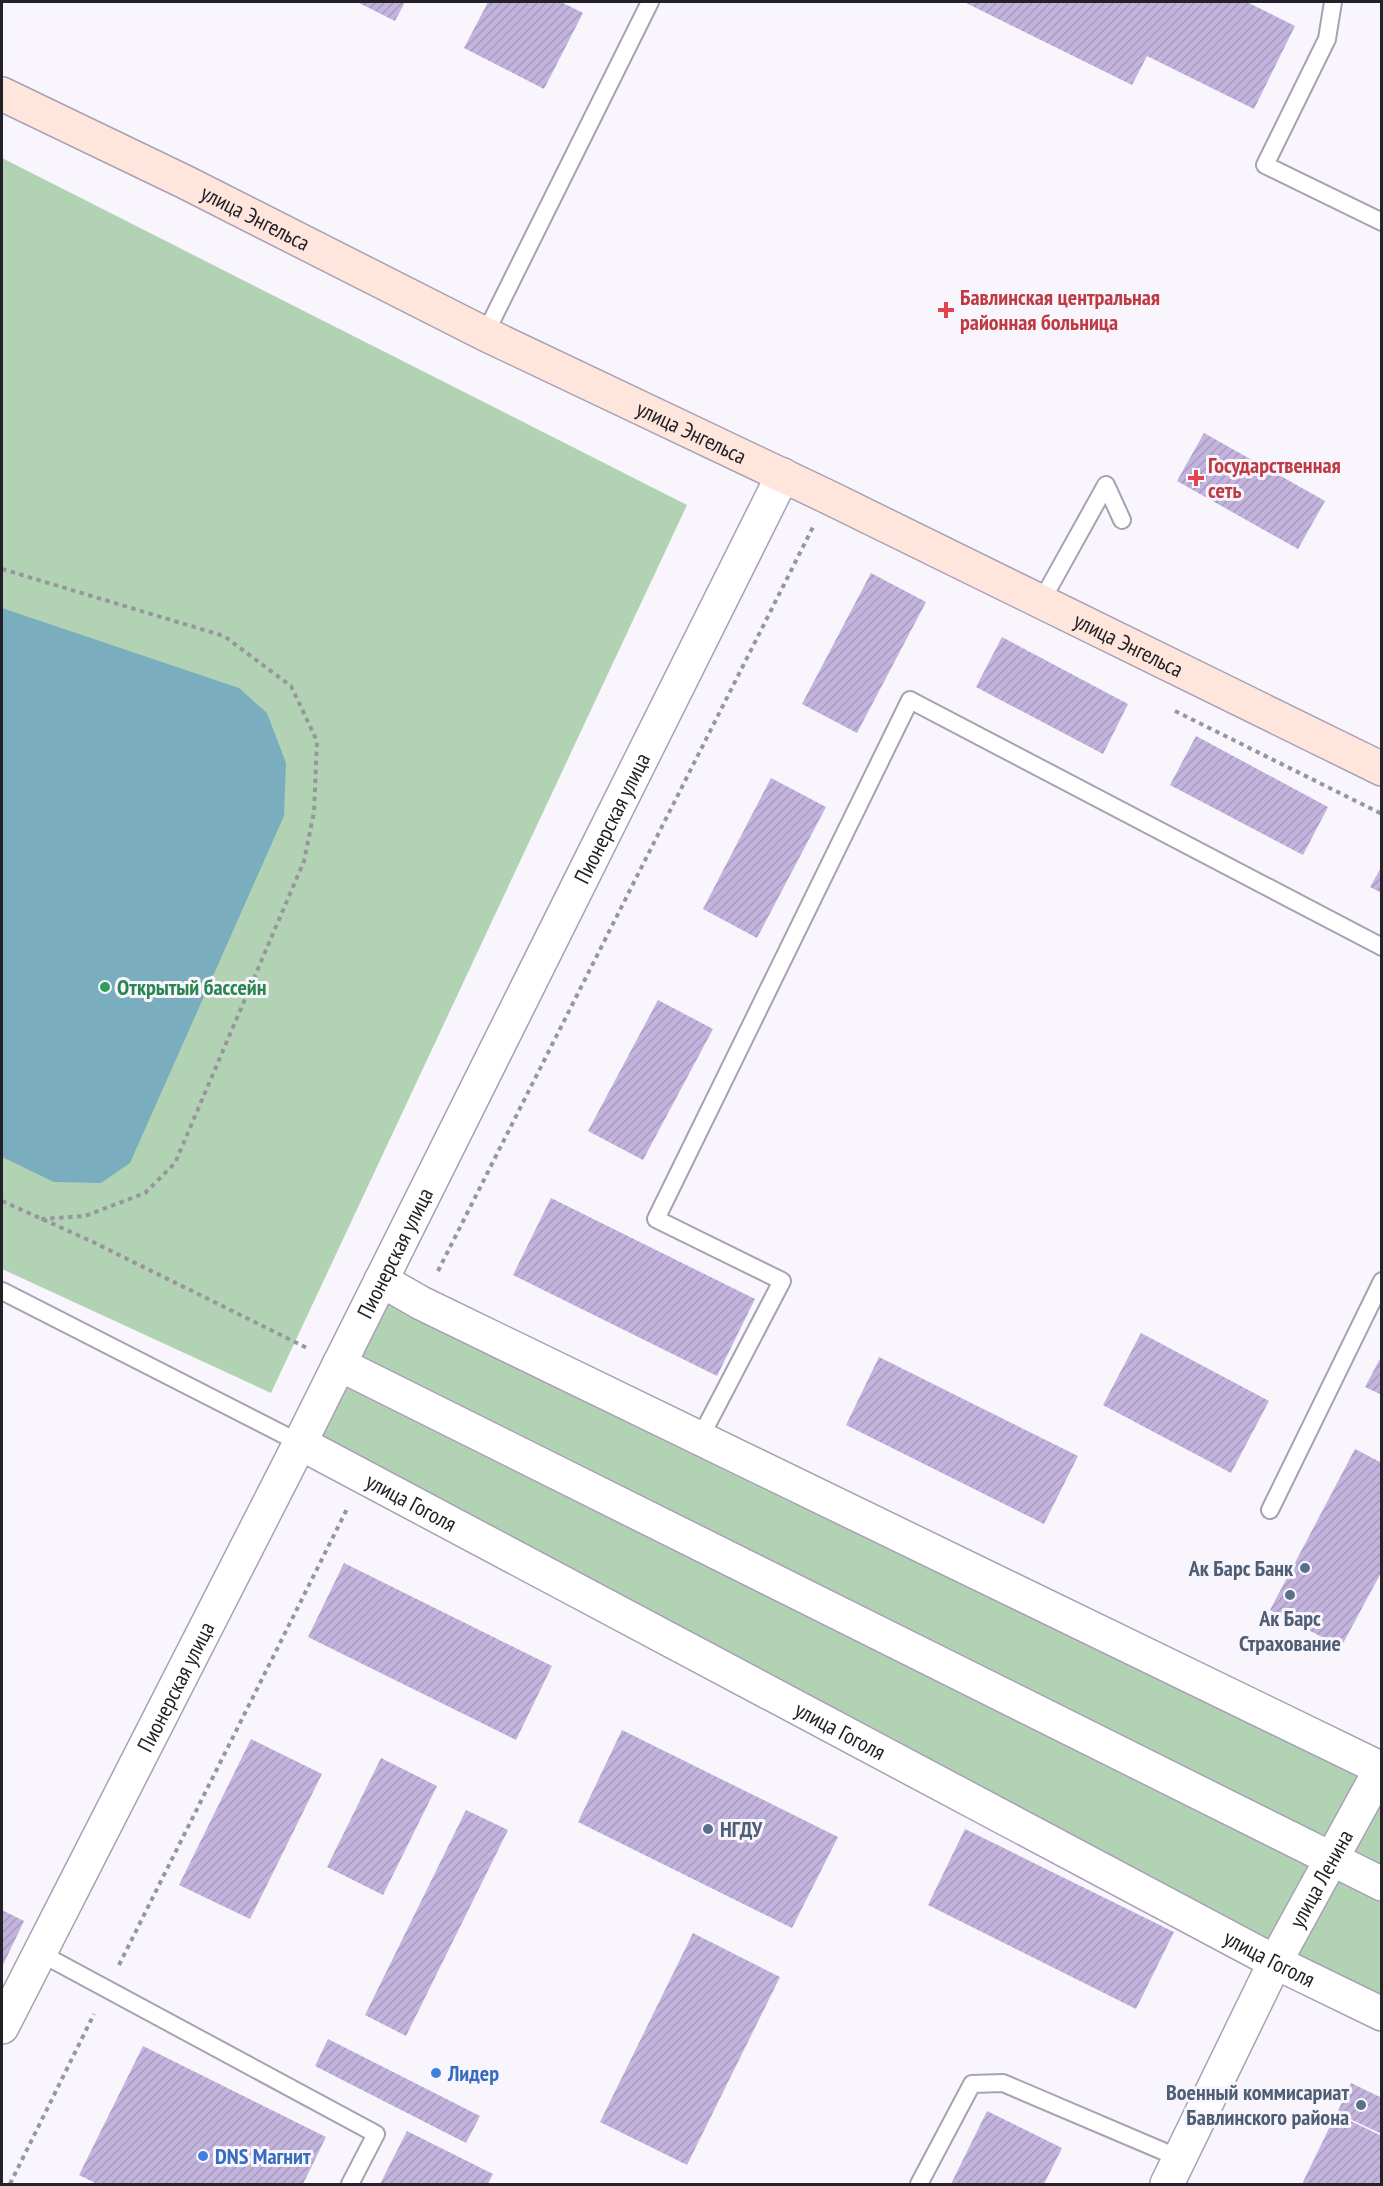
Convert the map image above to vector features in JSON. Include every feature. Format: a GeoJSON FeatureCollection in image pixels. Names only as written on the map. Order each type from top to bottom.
{"type":"FeatureCollection","features":[{"type":"Feature","properties":{"kind":"street","name":"улица Энгельса"},"geometry":{"type":"LineString","coordinates":[[2,94],[185,182],[485,334],[783,475],[1382,769]]}},
{"type":"Feature","properties":{"kind":"street","name":"Пионерская улица"},"geometry":{"type":"LineString","coordinates":[[2,2027],[300,1443],[783,475]]}},
{"type":"Feature","properties":{"kind":"street"},"geometry":{"type":"LineString","coordinates":[[381,1280],[422,1304],[1381,1768]]}},
{"type":"Feature","properties":{"kind":"street"},"geometry":{"type":"LineString","coordinates":[[339,1364],[1382,1884]]}},
{"type":"Feature","properties":{"kind":"street","name":"улица Гоголя"},"geometry":{"type":"LineString","coordinates":[[300,1443],[1275,1962],[1382,2014]]}},
{"type":"Feature","properties":{"kind":"street","name":"улица Ленина"},"geometry":{"type":"LineString","coordinates":[[1173,2171],[1275,1962],[1381,1768]]}},
{"type":"Feature","properties":{"kind":"lane"},"geometry":{"type":"LineString","coordinates":[[485,334],[650,2]]}},
{"type":"Feature","properties":{"kind":"lane"},"geometry":{"type":"LineString","coordinates":[[1333,2],[1327,39],[1265,165],[1382,222]]}},
{"type":"Feature","properties":{"kind":"lane"},"geometry":{"type":"LineString","coordinates":[[1041,602],[1106,485],[1122,520]]}},
{"type":"Feature","properties":{"kind":"lane"},"geometry":{"type":"LineString","coordinates":[[700,1438],[782,1281],[656,1219],[910,700],[1382,946]]}},
{"type":"Feature","properties":{"kind":"lane"},"geometry":{"type":"LineString","coordinates":[[1269,1510],[1382,1281]]}},
{"type":"Feature","properties":{"kind":"lane"},"geometry":{"type":"LineString","coordinates":[[2,1291],[300,1443]]}},
{"type":"Feature","properties":{"kind":"lane"},"geometry":{"type":"LineString","coordinates":[[40,1953],[376,2134],[350,2184]]}},
{"type":"Feature","properties":{"kind":"lane"},"geometry":{"type":"LineString","coordinates":[[919,2184],[972,2084],[1003,2083],[1173,2171]]}},
{"type":"Feature","properties":{"kind":"path"},"geometry":{"type":"LineString","coordinates":[[422,1304],[828,497]]}},
{"type":"Feature","properties":{"kind":"path"},"geometry":{"type":"LineString","coordinates":[[2,569],[224,636],[291,686],[317,741],[314,812],[304,861],[175,1163],[145,1193],[85,1216],[41,1219]]}},
{"type":"Feature","properties":{"kind":"path"},"geometry":{"type":"LineString","coordinates":[[2,1201],[93,1242],[339,1364]]}},
{"type":"Feature","properties":{"kind":"path"},"geometry":{"type":"LineString","coordinates":[[116,1970],[363,1477]]}},
{"type":"Feature","properties":{"kind":"path"},"geometry":{"type":"LineString","coordinates":[[10,2184],[95,2013]]}},
{"type":"Feature","properties":{"kind":"green space"},"geometry":{"type":"Polygon","coordinates":[[[2,158],[687,505],[271,1393],[2,1269],[2,158]]]}},
{"type":"Feature","properties":{"kind":"green space"},"geometry":{"type":"Polygon","coordinates":[[[381,1280],[1381,1769],[1381,2014],[300,1443],[381,1280]]]}},
{"type":"Feature","properties":{"kind":"water","name":"Открытый бассейн"},"geometry":{"type":"Polygon","coordinates":[[[2,608],[239,688],[267,713],[286,763],[284,816],[130,1163],[101,1183],[54,1182],[2,1157],[2,608]]]}},
{"type":"Feature","properties":{"kind":"building"},"geometry":{"type":"Polygon","coordinates":[[[357,2],[405,2],[395,21],[357,2]]]}},
{"type":"Feature","properties":{"kind":"building"},"geometry":{"type":"Polygon","coordinates":[[[488,2],[561,2],[583,13],[544,89],[464,48],[488,2]]]}},
{"type":"Feature","properties":{"kind":"building"},"geometry":{"type":"Polygon","coordinates":[[[964,2],[1247,2],[1295,26],[1254,109],[1147,56],[1132,85],[964,2]]]}},
{"type":"Feature","properties":{"kind":"building"},"geometry":{"type":"Polygon","coordinates":[[[1204,433],[1325,501],[1298,549],[1177,481],[1204,433]]]}},
{"type":"Feature","properties":{"kind":"building"},"geometry":{"type":"Polygon","coordinates":[[[871,573],[926,602],[857,733],[802,704],[871,573]]]}},
{"type":"Feature","properties":{"kind":"building"},"geometry":{"type":"Polygon","coordinates":[[[1002,637],[1128,704],[1103,754],[976,687],[1002,637]]]}},
{"type":"Feature","properties":{"kind":"building"},"geometry":{"type":"Polygon","coordinates":[[[1196,736],[1328,807],[1303,855],[1170,785],[1196,736]]]}},
{"type":"Feature","properties":{"kind":"building"},"geometry":{"type":"Polygon","coordinates":[[[771,778],[826,807],[757,938],[703,909],[771,778]]]}},
{"type":"Feature","properties":{"kind":"building"},"geometry":{"type":"Polygon","coordinates":[[[1382,866],[1382,893],[1370,887],[1382,866]]]}},
{"type":"Feature","properties":{"kind":"building"},"geometry":{"type":"Polygon","coordinates":[[[658,1000],[713,1029],[643,1160],[588,1131],[658,1000]]]}},
{"type":"Feature","properties":{"kind":"building"},"geometry":{"type":"Polygon","coordinates":[[[551,1198],[755,1299],[717,1376],[513,1275],[551,1198]]]}},
{"type":"Feature","properties":{"kind":"building"},"geometry":{"type":"Polygon","coordinates":[[[1141,1333],[1269,1401],[1231,1473],[1103,1405],[1141,1333]]]}},
{"type":"Feature","properties":{"kind":"building"},"geometry":{"type":"Polygon","coordinates":[[[1382,1355],[1382,1395],[1365,1387],[1382,1355]]]}},
{"type":"Feature","properties":{"kind":"building"},"geometry":{"type":"Polygon","coordinates":[[[879,1357],[1078,1456],[1044,1524],[846,1425],[879,1357]]]}},
{"type":"Feature","properties":{"kind":"building"},"geometry":{"type":"Polygon","coordinates":[[[1355,1449],[1382,1463],[1382,1571],[1341,1647],[1270,1610],[1355,1449]]]}},
{"type":"Feature","properties":{"kind":"building"},"geometry":{"type":"Polygon","coordinates":[[[344,1563],[552,1666],[516,1740],[308,1637],[344,1563]]]}},
{"type":"Feature","properties":{"kind":"building","name":"НГДУ"},"geometry":{"type":"Polygon","coordinates":[[[622,1730],[838,1837],[792,1928],[578,1822],[622,1730]]]}},
{"type":"Feature","properties":{"kind":"building"},"geometry":{"type":"Polygon","coordinates":[[[251,1739],[322,1774],[250,1919],[179,1885],[251,1739]]]}},
{"type":"Feature","properties":{"kind":"building"},"geometry":{"type":"Polygon","coordinates":[[[381,1758],[437,1786],[383,1895],[327,1867],[381,1758]]]}},
{"type":"Feature","properties":{"kind":"building"},"geometry":{"type":"Polygon","coordinates":[[[466,1810],[508,1830],[406,2036],[365,2015],[466,1810]]]}},
{"type":"Feature","properties":{"kind":"building"},"geometry":{"type":"Polygon","coordinates":[[[965,1829],[1174,1932],[1136,2009],[928,1905],[965,1829]]]}},
{"type":"Feature","properties":{"kind":"building"},"geometry":{"type":"Polygon","coordinates":[[[2,1910],[24,1921],[2,1967],[2,1910]]]}},
{"type":"Feature","properties":{"kind":"building"},"geometry":{"type":"Polygon","coordinates":[[[693,1933],[780,1977],[687,2165],[600,2122],[693,1933]]]}},
{"type":"Feature","properties":{"kind":"building"},"geometry":{"type":"Polygon","coordinates":[[[328,2039],[480,2116],[466,2143],[315,2066],[328,2039]]]}},
{"type":"Feature","properties":{"kind":"building"},"geometry":{"type":"Polygon","coordinates":[[[143,2046],[326,2137],[303,2184],[97,2184],[79,2175],[143,2046]]]}},
{"type":"Feature","properties":{"kind":"building","name":"Военный коммисариат Бавлинского района"},"geometry":{"type":"Polygon","coordinates":[[[1351,2083],[1382,2098],[1382,2134],[1337,2113],[1351,2083]]]}},
{"type":"Feature","properties":{"kind":"building"},"geometry":{"type":"Polygon","coordinates":[[[987,2111],[1062,2148],[1044,2184],[951,2184],[987,2111]]]}},
{"type":"Feature","properties":{"kind":"building"},"geometry":{"type":"Polygon","coordinates":[[[1336,2114],[1382,2136],[1382,2184],[1302,2184],[1336,2114]]]}},
{"type":"Feature","properties":{"kind":"building"},"geometry":{"type":"Polygon","coordinates":[[[407,2131],[493,2174],[488,2184],[380,2184],[407,2131]]]}},
{"type":"Feature","properties":{"kind":"place","name":"Бавлинская центральная районная больница"},"geometry":{"type":"Point","coordinates":[946,310]}},
{"type":"Feature","properties":{"kind":"place","name":"Государственная сеть"},"geometry":{"type":"Point","coordinates":[1196,478]}},
{"type":"Feature","properties":{"kind":"place","name":"Открытый бассейн"},"geometry":{"type":"Point","coordinates":[105,987]}},
{"type":"Feature","properties":{"kind":"place","name":"Ак Барс Банк"},"geometry":{"type":"Point","coordinates":[1305,1568]}},
{"type":"Feature","properties":{"kind":"place","name":"Ак Барс Страхование"},"geometry":{"type":"Point","coordinates":[1290,1595]}},
{"type":"Feature","properties":{"kind":"place","name":"НГДУ"},"geometry":{"type":"Point","coordinates":[708,1829]}},
{"type":"Feature","properties":{"kind":"place","name":"Лидер"},"geometry":{"type":"Point","coordinates":[436,2073]}},
{"type":"Feature","properties":{"kind":"place","name":"Военный коммисариат Бавлинского района"},"geometry":{"type":"Point","coordinates":[1361,2105]}},
{"type":"Feature","properties":{"kind":"place","name":"DNS Магнит"},"geometry":{"type":"Point","coordinates":[203,2156]}}]}
